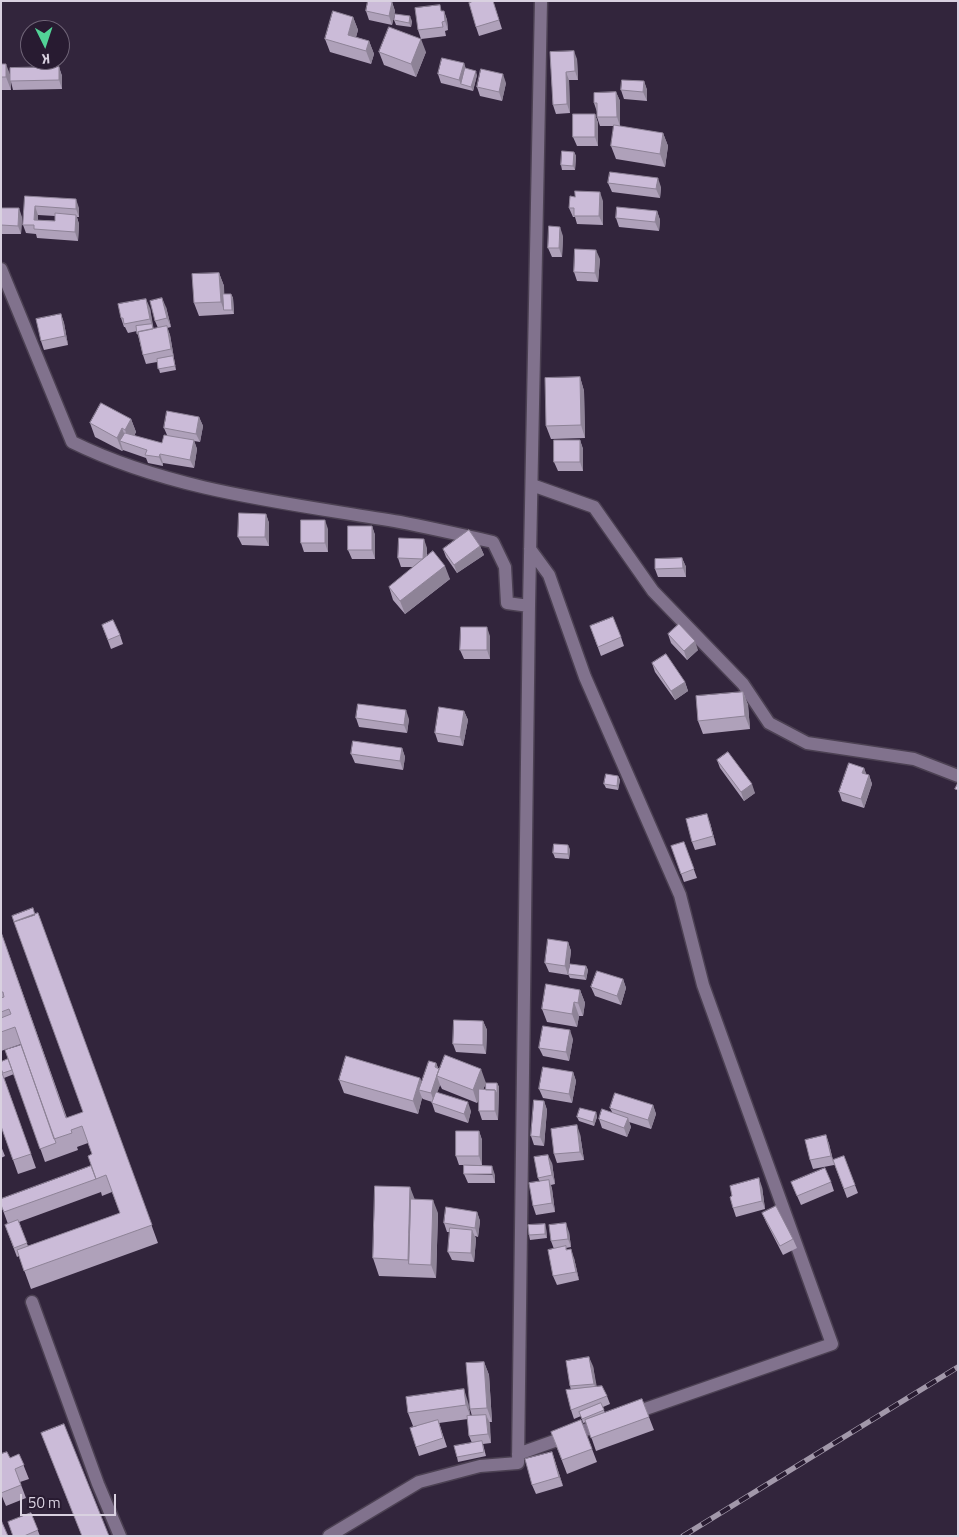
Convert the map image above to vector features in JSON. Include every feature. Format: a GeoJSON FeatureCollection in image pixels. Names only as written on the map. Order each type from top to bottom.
{"type":"FeatureCollection","features":[{"type":"Feature","properties":{"kind":"street"},"geometry":{"type":"LineString","coordinates":[[518,1458],[529,606],[541,1]]}},
{"type":"Feature","properties":{"kind":"street"},"geometry":{"type":"LineString","coordinates":[[1,269],[72,442],[108,460],[244,498],[401,522],[493,542],[505,567],[507,603],[529,606]]}},
{"type":"Feature","properties":{"kind":"street"},"geometry":{"type":"LineString","coordinates":[[532,485],[594,507],[653,591],[743,684],[769,723],[807,743],[914,759],[958,776]]}},
{"type":"Feature","properties":{"kind":"street"},"geometry":{"type":"LineString","coordinates":[[329,1536],[419,1482],[518,1458],[615,1420],[832,1344],[703,985],[680,895],[585,677],[550,575],[530,549]]}},
{"type":"Feature","properties":{"kind":"street"},"geometry":{"type":"LineString","coordinates":[[32,1302],[98,1484],[120,1536]]}},
{"type":"Feature","properties":{"kind":"building"},"geometry":{"type":"Polygon","coordinates":[[[368,1],[392,2],[389,16],[366,11],[368,1]]]}},
{"type":"Feature","properties":{"kind":"building"},"geometry":{"type":"Polygon","coordinates":[[[474,1],[493,1],[499,20],[476,27],[469,3],[474,1]]]}},
{"type":"Feature","properties":{"kind":"building"},"geometry":{"type":"Polygon","coordinates":[[[440,5],[441,11],[444,11],[445,21],[442,22],[443,27],[418,30],[415,8],[440,5]]]}},
{"type":"Feature","properties":{"kind":"building"},"geometry":{"type":"Polygon","coordinates":[[[333,11],[353,17],[348,35],[369,41],[366,51],[325,39],[333,11]]]}},
{"type":"Feature","properties":{"kind":"building"},"geometry":{"type":"Polygon","coordinates":[[[395,14],[410,16],[409,23],[394,20],[395,14]]]}},
{"type":"Feature","properties":{"kind":"building"},"geometry":{"type":"Polygon","coordinates":[[[389,27],[421,39],[411,64],[379,52],[389,27]]]}},
{"type":"Feature","properties":{"kind":"building"},"geometry":{"type":"Polygon","coordinates":[[[574,51],[575,71],[566,72],[567,104],[553,105],[550,52],[574,51]]]}},
{"type":"Feature","properties":{"kind":"building"},"geometry":{"type":"Polygon","coordinates":[[[442,58],[464,63],[459,80],[438,74],[442,58]]]}},
{"type":"Feature","properties":{"kind":"building"},"geometry":{"type":"Polygon","coordinates":[[[1,64],[6,64],[6,77],[1,77],[1,64]]]}},
{"type":"Feature","properties":{"kind":"building"},"geometry":{"type":"Polygon","coordinates":[[[10,68],[20,68],[20,70],[59,70],[59,80],[10,81],[10,68]]]}},
{"type":"Feature","properties":{"kind":"building"},"geometry":{"type":"Polygon","coordinates":[[[465,68],[476,71],[471,87],[461,84],[465,68]]]}},
{"type":"Feature","properties":{"kind":"building"},"geometry":{"type":"Polygon","coordinates":[[[481,69],[503,74],[499,92],[477,87],[481,69]]]}},
{"type":"Feature","properties":{"kind":"building"},"geometry":{"type":"Polygon","coordinates":[[[622,80],[644,81],[643,92],[621,90],[622,80]]]}},
{"type":"Feature","properties":{"kind":"building"},"geometry":{"type":"Polygon","coordinates":[[[616,92],[617,117],[597,117],[597,103],[594,103],[594,93],[616,92]]]}},
{"type":"Feature","properties":{"kind":"building"},"geometry":{"type":"Polygon","coordinates":[[[573,114],[595,114],[595,137],[573,137],[573,114]]]}},
{"type":"Feature","properties":{"kind":"building"},"geometry":{"type":"Polygon","coordinates":[[[614,125],[663,133],[660,154],[611,146],[614,125]]]}},
{"type":"Feature","properties":{"kind":"building"},"geometry":{"type":"Polygon","coordinates":[[[562,151],[574,152],[573,166],[561,165],[562,151]]]}},
{"type":"Feature","properties":{"kind":"building"},"geometry":{"type":"Polygon","coordinates":[[[610,172],[658,178],[656,189],[608,183],[610,172]]]}},
{"type":"Feature","properties":{"kind":"building"},"geometry":{"type":"Polygon","coordinates":[[[575,191],[600,192],[599,216],[574,216],[574,208],[569,208],[570,196],[575,197],[575,191]]]}},
{"type":"Feature","properties":{"kind":"building"},"geometry":{"type":"Polygon","coordinates":[[[25,196],[76,199],[76,209],[35,206],[34,220],[55,221],[55,213],[76,215],[75,232],[34,229],[34,225],[23,225],[25,196]]]}},
{"type":"Feature","properties":{"kind":"building"},"geometry":{"type":"Polygon","coordinates":[[[617,207],[657,211],[655,222],[616,218],[617,207]]]}},
{"type":"Feature","properties":{"kind":"building"},"geometry":{"type":"Polygon","coordinates":[[[1,208],[19,208],[18,226],[1,225],[1,208]]]}},
{"type":"Feature","properties":{"kind":"building"},"geometry":{"type":"Polygon","coordinates":[[[549,226],[560,227],[559,248],[548,248],[549,226]]]}},
{"type":"Feature","properties":{"kind":"building"},"geometry":{"type":"Polygon","coordinates":[[[575,249],[596,250],[595,273],[574,272],[575,249]]]}},
{"type":"Feature","properties":{"kind":"building"},"geometry":{"type":"Polygon","coordinates":[[[219,273],[221,302],[194,303],[192,274],[219,273]]]}},
{"type":"Feature","properties":{"kind":"building"},"geometry":{"type":"Polygon","coordinates":[[[223,294],[231,294],[232,310],[224,310],[223,294]]]}},
{"type":"Feature","properties":{"kind":"building"},"geometry":{"type":"Polygon","coordinates":[[[162,298],[167,318],[155,321],[150,301],[162,298]]]}},
{"type":"Feature","properties":{"kind":"building"},"geometry":{"type":"Polygon","coordinates":[[[146,299],[150,319],[124,324],[118,304],[146,299]]]}},
{"type":"Feature","properties":{"kind":"building"},"geometry":{"type":"Polygon","coordinates":[[[61,314],[65,336],[41,341],[36,319],[61,314]]]}},
{"type":"Feature","properties":{"kind":"building"},"geometry":{"type":"Polygon","coordinates":[[[152,324],[153,329],[138,332],[137,334],[136,326],[152,324]]]}},
{"type":"Feature","properties":{"kind":"building"},"geometry":{"type":"Polygon","coordinates":[[[167,326],[171,349],[143,355],[138,332],[167,326]]]}},
{"type":"Feature","properties":{"kind":"building"},"geometry":{"type":"Polygon","coordinates":[[[173,356],[175,366],[158,369],[157,359],[173,356]]]}},
{"type":"Feature","properties":{"kind":"building"},"geometry":{"type":"Polygon","coordinates":[[[580,377],[581,425],[546,426],[545,378],[580,377]]]}},
{"type":"Feature","properties":{"kind":"building"},"geometry":{"type":"Polygon","coordinates":[[[101,403],[131,419],[125,430],[122,428],[117,438],[90,423],[101,403]]]}},
{"type":"Feature","properties":{"kind":"building"},"geometry":{"type":"Polygon","coordinates":[[[167,411],[199,417],[196,434],[164,428],[167,411]]]}},
{"type":"Feature","properties":{"kind":"building"},"geometry":{"type":"Polygon","coordinates":[[[125,433],[162,443],[164,435],[194,440],[190,460],[160,454],[159,457],[145,455],[147,450],[120,441],[125,433]]]}},
{"type":"Feature","properties":{"kind":"building"},"geometry":{"type":"Polygon","coordinates":[[[554,440],[580,440],[580,462],[554,462],[554,440]]]}},
{"type":"Feature","properties":{"kind":"building"},"geometry":{"type":"Polygon","coordinates":[[[239,513],[266,514],[265,537],[238,537],[239,513]]]}},
{"type":"Feature","properties":{"kind":"building"},"geometry":{"type":"Polygon","coordinates":[[[301,520],[325,520],[325,543],[301,543],[301,520]]]}},
{"type":"Feature","properties":{"kind":"building"},"geometry":{"type":"Polygon","coordinates":[[[348,526],[372,526],[372,550],[348,550],[348,526]]]}},
{"type":"Feature","properties":{"kind":"building"},"geometry":{"type":"Polygon","coordinates":[[[469,530],[480,546],[454,565],[443,549],[469,530]]]}},
{"type":"Feature","properties":{"kind":"building"},"geometry":{"type":"Polygon","coordinates":[[[399,538],[424,539],[423,559],[398,558],[399,538]]]}},
{"type":"Feature","properties":{"kind":"building"},"geometry":{"type":"Polygon","coordinates":[[[433,551],[445,566],[400,601],[389,587],[433,551]]]}},
{"type":"Feature","properties":{"kind":"building"},"geometry":{"type":"Polygon","coordinates":[[[682,558],[683,568],[655,569],[655,559],[682,558]]]}},
{"type":"Feature","properties":{"kind":"building"},"geometry":{"type":"Polygon","coordinates":[[[613,617],[621,637],[598,647],[590,626],[613,617]]]}},
{"type":"Feature","properties":{"kind":"building"},"geometry":{"type":"Polygon","coordinates":[[[113,620],[120,635],[108,640],[102,625],[113,620]]]}},
{"type":"Feature","properties":{"kind":"building"},"geometry":{"type":"Polygon","coordinates":[[[679,624],[695,641],[684,651],[668,634],[679,624]]]}},
{"type":"Feature","properties":{"kind":"building"},"geometry":{"type":"Polygon","coordinates":[[[461,627],[487,627],[487,650],[460,650],[461,627]]]}},
{"type":"Feature","properties":{"kind":"building"},"geometry":{"type":"Polygon","coordinates":[[[666,654],[685,682],[671,691],[652,663],[666,654]]]}},
{"type":"Feature","properties":{"kind":"building"},"geometry":{"type":"Polygon","coordinates":[[[743,692],[745,716],[698,721],[696,696],[743,692]]]}},
{"type":"Feature","properties":{"kind":"building"},"geometry":{"type":"Polygon","coordinates":[[[358,704],[406,710],[404,725],[356,718],[358,704]]]}},
{"type":"Feature","properties":{"kind":"building"},"geometry":{"type":"Polygon","coordinates":[[[439,707],[464,711],[460,737],[435,733],[439,707]]]}},
{"type":"Feature","properties":{"kind":"building"},"geometry":{"type":"Polygon","coordinates":[[[353,741],[402,748],[400,761],[351,754],[353,741]]]}},
{"type":"Feature","properties":{"kind":"building"},"geometry":{"type":"Polygon","coordinates":[[[728,752],[752,784],[741,792],[717,760],[728,752]]]}},
{"type":"Feature","properties":{"kind":"building"},"geometry":{"type":"Polygon","coordinates":[[[849,763],[864,768],[862,773],[869,775],[861,799],[839,792],[849,763]]]}},
{"type":"Feature","properties":{"kind":"building"},"geometry":{"type":"Polygon","coordinates":[[[606,774],[618,776],[617,786],[604,784],[606,774]]]}},
{"type":"Feature","properties":{"kind":"building"},"geometry":{"type":"Polygon","coordinates":[[[707,814],[713,836],[692,842],[686,819],[707,814]]]}},
{"type":"Feature","properties":{"kind":"building"},"geometry":{"type":"Polygon","coordinates":[[[684,842],[694,869],[681,874],[671,846],[684,842]]]}},
{"type":"Feature","properties":{"kind":"building"},"geometry":{"type":"Polygon","coordinates":[[[554,844],[568,845],[568,854],[553,853],[554,844]]]}},
{"type":"Feature","properties":{"kind":"building"},"geometry":{"type":"Polygon","coordinates":[[[33,908],[35,915],[14,922],[12,916],[33,908]]]}},
{"type":"Feature","properties":{"kind":"building"},"geometry":{"type":"Polygon","coordinates":[[[38,913],[152,1225],[24,1271],[17,1250],[120,1213],[106,1175],[96,1179],[88,1156],[92,1154],[82,1126],[71,1130],[72,1133],[54,1139],[15,1027],[1,1032],[1,1018],[11,1014],[9,1009],[1,1012],[1,998],[4,997],[3,992],[1,992],[1,932],[66,1118],[83,1112],[14,922],[38,913]]]}},
{"type":"Feature","properties":{"kind":"building"},"geometry":{"type":"Polygon","coordinates":[[[548,939],[568,942],[565,966],[545,963],[548,939]]]}},
{"type":"Feature","properties":{"kind":"building"},"geometry":{"type":"Polygon","coordinates":[[[570,964],[586,966],[584,976],[568,974],[570,964]]]}},
{"type":"Feature","properties":{"kind":"building"},"geometry":{"type":"Polygon","coordinates":[[[597,971],[623,979],[617,996],[591,987],[597,971]]]}},
{"type":"Feature","properties":{"kind":"building"},"geometry":{"type":"Polygon","coordinates":[[[546,984],[580,990],[578,1003],[574,1002],[572,1014],[542,1009],[546,984]]]}},
{"type":"Feature","properties":{"kind":"building"},"geometry":{"type":"Polygon","coordinates":[[[454,1020],[483,1021],[483,1045],[453,1044],[454,1020]]]}},
{"type":"Feature","properties":{"kind":"building"},"geometry":{"type":"Polygon","coordinates":[[[543,1026],[570,1030],[566,1052],[539,1048],[543,1026]]]}},
{"type":"Feature","properties":{"kind":"building"},"geometry":{"type":"Polygon","coordinates":[[[21,1045],[56,1143],[40,1149],[5,1050],[21,1045]]]}},
{"type":"Feature","properties":{"kind":"building"},"geometry":{"type":"Polygon","coordinates":[[[445,1055],[481,1069],[473,1090],[437,1076],[445,1055]]]}},
{"type":"Feature","properties":{"kind":"building"},"geometry":{"type":"Polygon","coordinates":[[[346,1056],[420,1078],[413,1101],[339,1080],[346,1056]]]}},
{"type":"Feature","properties":{"kind":"building"},"geometry":{"type":"Polygon","coordinates":[[[8,1059],[12,1070],[3,1073],[1,1062],[8,1059]]]}},
{"type":"Feature","properties":{"kind":"building"},"geometry":{"type":"Polygon","coordinates":[[[429,1061],[436,1063],[435,1067],[439,1069],[431,1093],[419,1090],[429,1061]]]}},
{"type":"Feature","properties":{"kind":"building"},"geometry":{"type":"Polygon","coordinates":[[[543,1067],[573,1072],[569,1094],[539,1089],[543,1067]]]}},
{"type":"Feature","properties":{"kind":"building"},"geometry":{"type":"Polygon","coordinates":[[[1,1070],[31,1154],[13,1160],[1,1126],[1,1070]]]}},
{"type":"Feature","properties":{"kind":"building"},"geometry":{"type":"Polygon","coordinates":[[[486,1083],[497,1083],[497,1094],[495,1090],[486,1090],[486,1083]]]}},
{"type":"Feature","properties":{"kind":"building"},"geometry":{"type":"Polygon","coordinates":[[[479,1089],[495,1090],[495,1111],[479,1111],[479,1089]]]}},
{"type":"Feature","properties":{"kind":"building"},"geometry":{"type":"Polygon","coordinates":[[[436,1092],[468,1102],[464,1114],[432,1103],[436,1092]]]}},
{"type":"Feature","properties":{"kind":"building"},"geometry":{"type":"Polygon","coordinates":[[[615,1093],[653,1105],[648,1120],[610,1108],[615,1093]]]}},
{"type":"Feature","properties":{"kind":"building"},"geometry":{"type":"Polygon","coordinates":[[[534,1100],[544,1101],[540,1137],[531,1136],[534,1100]]]}},
{"type":"Feature","properties":{"kind":"building"},"geometry":{"type":"Polygon","coordinates":[[[580,1108],[596,1112],[593,1122],[577,1117],[580,1108]]]}},
{"type":"Feature","properties":{"kind":"building"},"geometry":{"type":"Polygon","coordinates":[[[602,1109],[628,1118],[624,1128],[599,1119],[602,1109]]]}},
{"type":"Feature","properties":{"kind":"building"},"geometry":{"type":"Polygon","coordinates":[[[577,1125],[580,1152],[554,1154],[551,1129],[577,1125]]]}},
{"type":"Feature","properties":{"kind":"building"},"geometry":{"type":"Polygon","coordinates":[[[456,1131],[479,1131],[479,1156],[456,1156],[456,1131]]]}},
{"type":"Feature","properties":{"kind":"building"},"geometry":{"type":"Polygon","coordinates":[[[826,1135],[831,1156],[810,1160],[805,1140],[826,1135]]]}},
{"type":"Feature","properties":{"kind":"building"},"geometry":{"type":"Polygon","coordinates":[[[548,1155],[552,1175],[538,1178],[534,1157],[548,1155]]]}},
{"type":"Feature","properties":{"kind":"building"},"geometry":{"type":"Polygon","coordinates":[[[844,1156],[855,1185],[844,1189],[833,1160],[844,1156]]]}},
{"type":"Feature","properties":{"kind":"building"},"geometry":{"type":"Polygon","coordinates":[[[464,1165],[492,1166],[492,1174],[464,1174],[464,1165]]]}},
{"type":"Feature","properties":{"kind":"building"},"geometry":{"type":"Polygon","coordinates":[[[91,1166],[96,1179],[4,1212],[1,1199],[91,1166]]]}},
{"type":"Feature","properties":{"kind":"building"},"geometry":{"type":"Polygon","coordinates":[[[825,1168],[831,1182],[797,1196],[791,1182],[825,1168]]]}},
{"type":"Feature","properties":{"kind":"building"},"geometry":{"type":"Polygon","coordinates":[[[759,1178],[762,1201],[733,1208],[730,1186],[759,1178]]]}},
{"type":"Feature","properties":{"kind":"building"},"geometry":{"type":"Polygon","coordinates":[[[549,1180],[552,1203],[533,1206],[529,1183],[549,1180]]]}},
{"type":"Feature","properties":{"kind":"building"},"geometry":{"type":"Polygon","coordinates":[[[375,1186],[410,1187],[408,1260],[373,1258],[375,1186]]]}},
{"type":"Feature","properties":{"kind":"building"},"geometry":{"type":"Polygon","coordinates":[[[411,1199],[433,1200],[431,1265],[409,1264],[411,1199]]]}},
{"type":"Feature","properties":{"kind":"building"},"geometry":{"type":"Polygon","coordinates":[[[776,1206],[793,1239],[780,1246],[762,1213],[776,1206]]]}},
{"type":"Feature","properties":{"kind":"building"},"geometry":{"type":"Polygon","coordinates":[[[446,1207],[477,1212],[475,1228],[444,1223],[446,1207]]]}},
{"type":"Feature","properties":{"kind":"building"},"geometry":{"type":"Polygon","coordinates":[[[18,1220],[27,1243],[14,1248],[5,1225],[18,1220]]]}},
{"type":"Feature","properties":{"kind":"building"},"geometry":{"type":"Polygon","coordinates":[[[566,1223],[568,1239],[551,1241],[549,1225],[566,1223]]]}},
{"type":"Feature","properties":{"kind":"building"},"geometry":{"type":"Polygon","coordinates":[[[545,1224],[545,1234],[529,1235],[528,1225],[545,1224]]]}},
{"type":"Feature","properties":{"kind":"building"},"geometry":{"type":"Polygon","coordinates":[[[450,1228],[472,1230],[471,1253],[448,1252],[450,1228]]]}},
{"type":"Feature","properties":{"kind":"building"},"geometry":{"type":"Polygon","coordinates":[[[566,1246],[566,1250],[571,1249],[576,1272],[553,1276],[548,1250],[566,1246]]]}},
{"type":"Feature","properties":{"kind":"building"},"geometry":{"type":"Polygon","coordinates":[[[589,1357],[594,1384],[570,1386],[566,1361],[589,1357]]]}},
{"type":"Feature","properties":{"kind":"building"},"geometry":{"type":"Polygon","coordinates":[[[484,1362],[487,1408],[470,1409],[466,1363],[484,1362]]]}},
{"type":"Feature","properties":{"kind":"building"},"geometry":{"type":"Polygon","coordinates":[[[602,1386],[607,1396],[571,1410],[566,1390],[602,1386]]]}},
{"type":"Feature","properties":{"kind":"building"},"geometry":{"type":"Polygon","coordinates":[[[464,1389],[466,1405],[408,1413],[406,1397],[464,1389]]]}},
{"type":"Feature","properties":{"kind":"building"},"geometry":{"type":"Polygon","coordinates":[[[642,1399],[649,1417],[591,1438],[585,1420],[642,1399]]]}},
{"type":"Feature","properties":{"kind":"building"},"geometry":{"type":"Polygon","coordinates":[[[601,1403],[604,1410],[582,1419],[579,1412],[601,1403]]]}},
{"type":"Feature","properties":{"kind":"building"},"geometry":{"type":"Polygon","coordinates":[[[486,1415],[488,1434],[469,1436],[467,1416],[486,1415]]]}},
{"type":"Feature","properties":{"kind":"building"},"geometry":{"type":"Polygon","coordinates":[[[438,1420],[443,1438],[416,1447],[410,1428],[438,1420]]]}},
{"type":"Feature","properties":{"kind":"building"},"geometry":{"type":"Polygon","coordinates":[[[581,1420],[592,1449],[562,1460],[551,1432],[581,1420]]]}},
{"type":"Feature","properties":{"kind":"building"},"geometry":{"type":"Polygon","coordinates":[[[64,1424],[109,1536],[82,1536],[41,1433],[64,1424]]]}},
{"type":"Feature","properties":{"kind":"building"},"geometry":{"type":"Polygon","coordinates":[[[482,1441],[484,1452],[457,1457],[454,1446],[482,1441]]]}},
{"type":"Feature","properties":{"kind":"building"},"geometry":{"type":"Polygon","coordinates":[[[7,1452],[10,1458],[19,1454],[24,1465],[15,1469],[21,1485],[1,1493],[1,1454],[7,1452]]]}},
{"type":"Feature","properties":{"kind":"building"},"geometry":{"type":"Polygon","coordinates":[[[552,1452],[559,1477],[532,1485],[525,1459],[552,1452]]]}},
{"type":"Feature","properties":{"kind":"building"},"geometry":{"type":"Polygon","coordinates":[[[31,1513],[38,1530],[24,1536],[13,1536],[8,1522],[31,1513]]]}},
{"type":"Feature","properties":{"kind":"building"},"geometry":{"type":"Polygon","coordinates":[[[1,1520],[8,1536],[1,1536],[1,1520]]]}},
{"type":"Feature","properties":{"kind":"railway"},"geometry":{"type":"LineString","coordinates":[[683,1536],[958,1367]]}}]}
